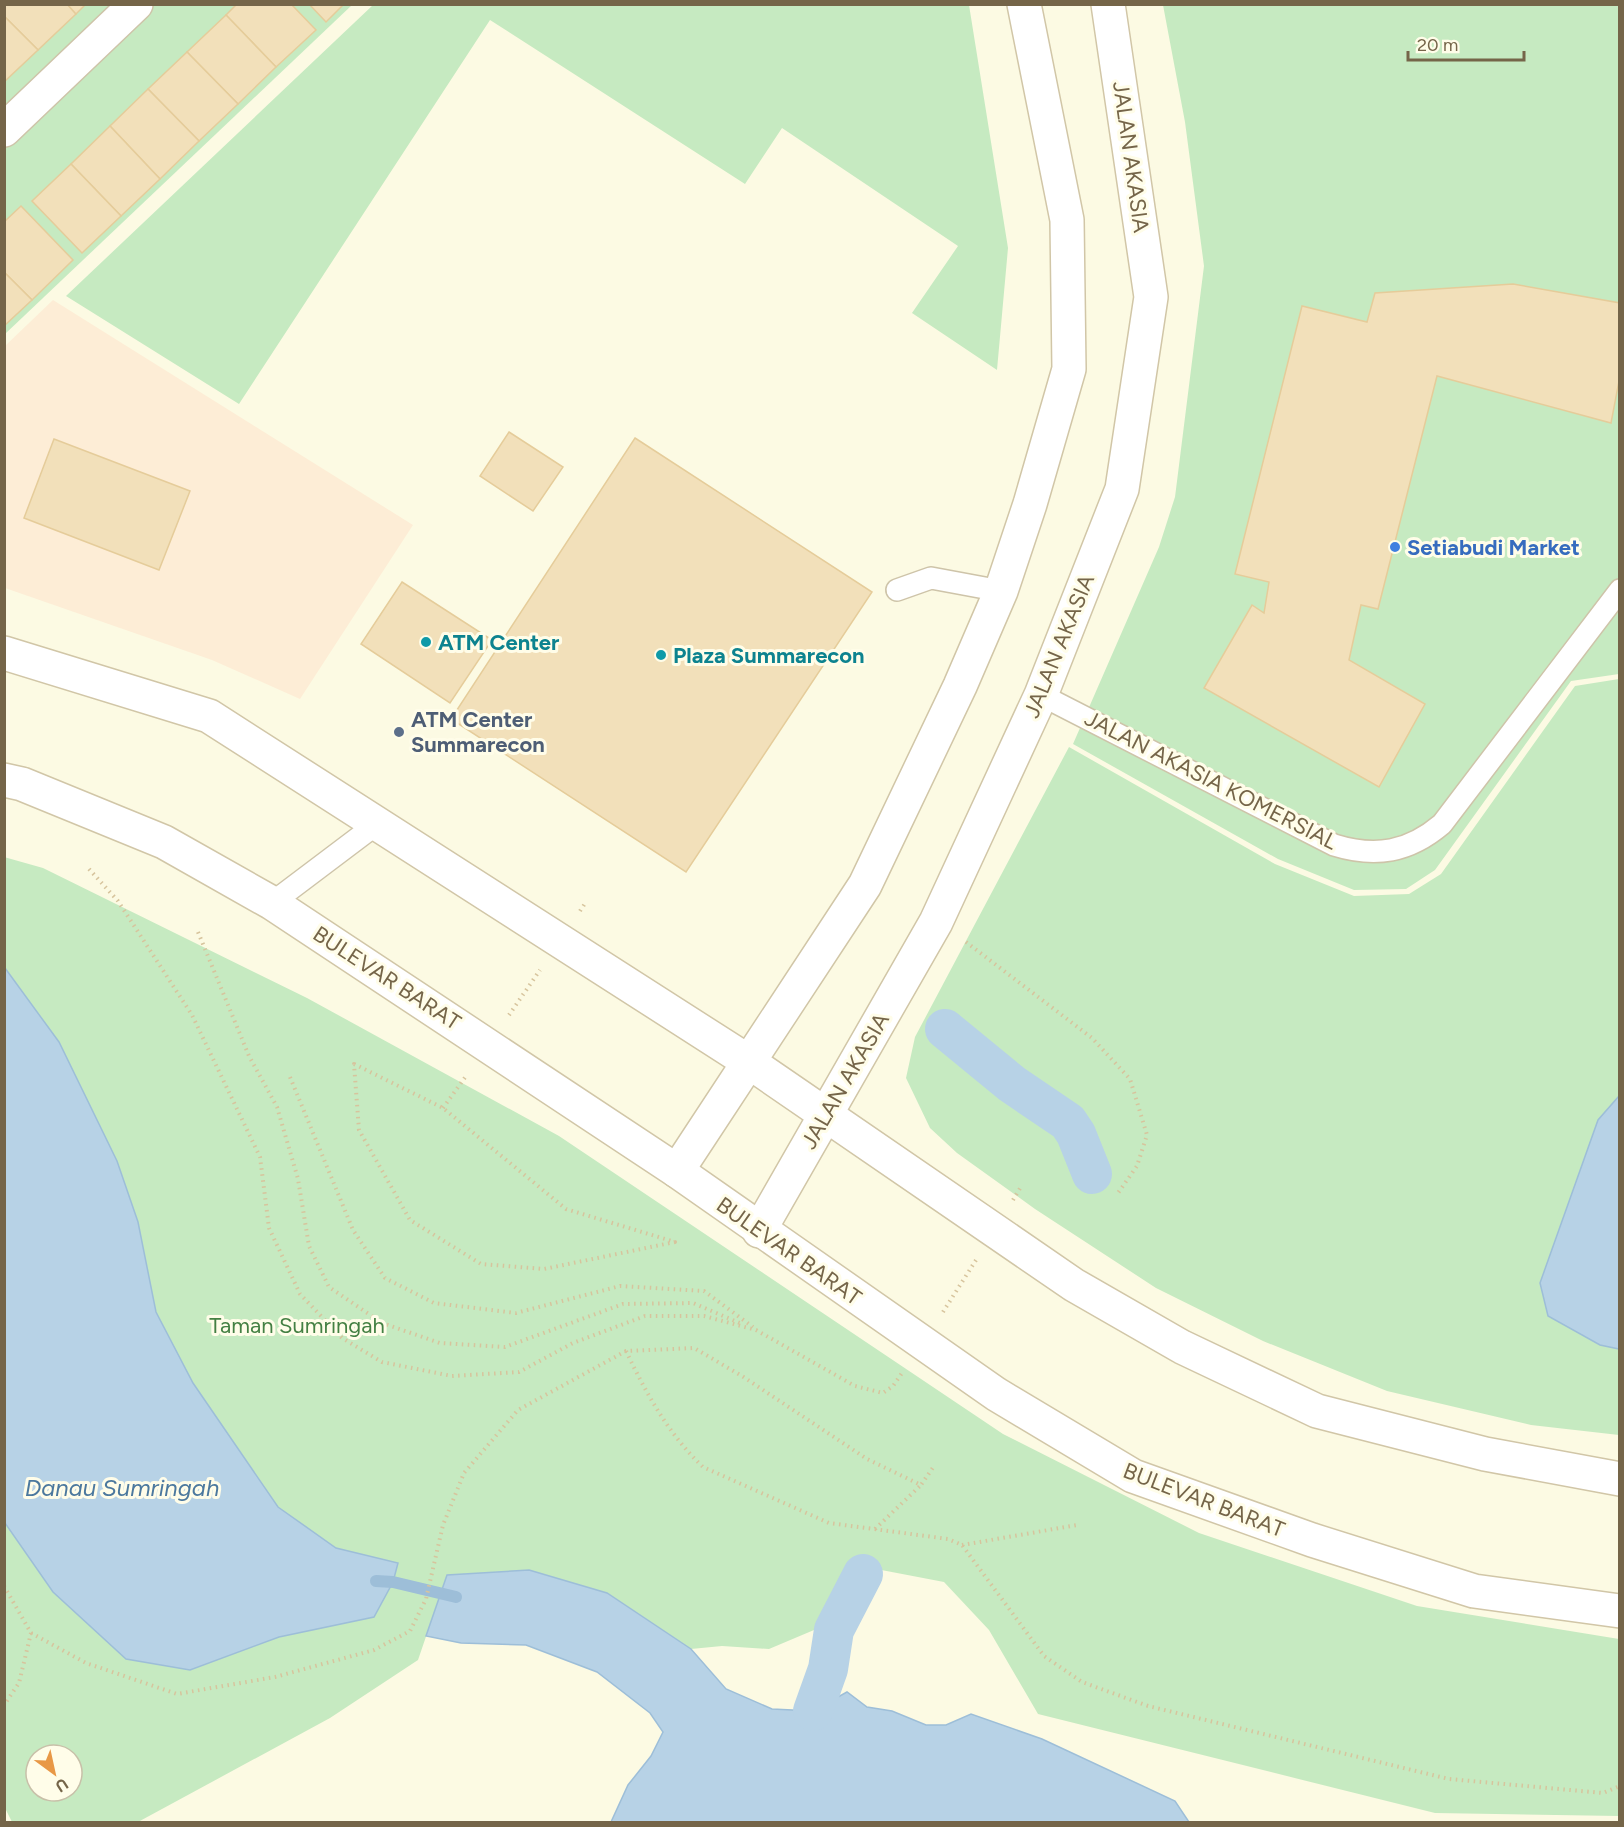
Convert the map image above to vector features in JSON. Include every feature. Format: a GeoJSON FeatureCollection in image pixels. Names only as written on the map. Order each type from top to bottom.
{"type":"FeatureCollection","features":[{"type":"Feature","properties":{"kind":"main road"},"geometry":{"type":"LineString","coordinates":[[4,130],[136,4]]}},
{"type":"Feature","properties":{"kind":"main road"},"geometry":{"type":"LineString","coordinates":[[677,1171],[865,885],[960,686],[1001,591],[1030,504],[1069,369],[1067,220],[1024,4]]}},
{"type":"Feature","properties":{"kind":"main road","name":"JALAN AKASIA"},"geometry":{"type":"LineString","coordinates":[[759,1231],[936,922],[1041,695],[1122,489],[1151,297],[1108,4]]}},
{"type":"Feature","properties":{"kind":"main road"},"geometry":{"type":"LineString","coordinates":[[4,653],[209,716],[749,1062],[1074,1285],[1182,1347],[1317,1411],[1485,1454],[1620,1479]]}},
{"type":"Feature","properties":{"kind":"main road","name":"BULEVAR BARAT"},"geometry":{"type":"LineString","coordinates":[[4,780],[21,784],[164,842],[272,903],[677,1171],[922,1345],[996,1394],[1133,1476],[1312,1540],[1474,1592],[1620,1611]]}},
{"type":"Feature","properties":{"kind":"lane"},"geometry":{"type":"LineString","coordinates":[[897,590],[931,578],[1001,591]]}},
{"type":"Feature","properties":{"kind":"lane","name":"JALAN AKASIA KOMERSIAL"},"geometry":{"type":"LineString","coordinates":[[1041,695],[1334,846],[1353,851],[1394,852],[1428,836],[1442,824],[1620,590]]}},
{"type":"Feature","properties":{"kind":"lane"},"geometry":{"type":"LineString","coordinates":[[272,903],[378,823]]}},
{"type":"Feature","properties":{"kind":"path"},"geometry":{"type":"LineString","coordinates":[[89,869],[118,901],[192,1015],[260,1157],[268,1228],[300,1294],[342,1338],[382,1362],[452,1376],[519,1372],[573,1343],[645,1316],[704,1316],[756,1330]]}},
{"type":"Feature","properties":{"kind":"path"},"geometry":{"type":"LineString","coordinates":[[443,1108],[586,902]]}},
{"type":"Feature","properties":{"kind":"path"},"geometry":{"type":"LineString","coordinates":[[198,932],[249,1056],[277,1107],[298,1179],[309,1246],[329,1287],[382,1323],[440,1343],[505,1347],[622,1304],[693,1303],[756,1330],[855,1386],[883,1393],[893,1386],[922,1345],[1022,1185]]}},
{"type":"Feature","properties":{"kind":"path"},"geometry":{"type":"LineString","coordinates":[[963,940],[1092,1038],[1130,1079],[1147,1135],[1137,1166],[1118,1192]]}},
{"type":"Feature","properties":{"kind":"path"},"geometry":{"type":"LineString","coordinates":[[354,1064],[443,1108],[566,1209],[675,1242],[544,1269],[481,1264],[410,1220],[359,1130],[354,1064]]}},
{"type":"Feature","properties":{"kind":"path"},"geometry":{"type":"LineString","coordinates":[[290,1077],[352,1230],[385,1278],[434,1303],[516,1313],[620,1286],[704,1291],[756,1330]]}},
{"type":"Feature","properties":{"kind":"path"},"geometry":{"type":"LineString","coordinates":[[4,1586],[32,1632],[86,1663],[177,1694],[275,1677],[374,1650],[410,1631],[426,1599],[443,1525],[464,1473],[518,1410],[626,1351],[694,1348],[742,1376],[867,1459],[921,1485]]}},
{"type":"Feature","properties":{"kind":"path"},"geometry":{"type":"LineString","coordinates":[[626,1351],[645,1392],[689,1454],[703,1467],[830,1523],[948,1539],[962,1545],[1044,1656],[1082,1682],[1148,1706],[1449,1779],[1603,1793],[1620,1786]]}},
{"type":"Feature","properties":{"kind":"path"},"geometry":{"type":"LineString","coordinates":[[875,1529],[921,1485],[934,1466]]}},
{"type":"Feature","properties":{"kind":"path"},"geometry":{"type":"LineString","coordinates":[[962,1545],[1077,1525]]}},
{"type":"Feature","properties":{"kind":"path"},"geometry":{"type":"LineString","coordinates":[[4,1705],[19,1683],[32,1632]]}},
{"type":"Feature","properties":{"kind":"shaded area"},"geometry":{"type":"Polygon","coordinates":[[[53,300],[413,525],[300,699],[212,660],[5,588],[5,346],[53,300]]]}},
{"type":"Feature","properties":{"kind":"green space"},"geometry":{"type":"Polygon","coordinates":[[[5,5],[352,5],[5,334],[5,5]]]}},
{"type":"Feature","properties":{"kind":"green space"},"geometry":{"type":"Polygon","coordinates":[[[373,5],[969,5],[1008,248],[997,370],[912,313],[958,246],[782,128],[745,184],[490,20],[239,404],[66,296],[373,5]]]}},
{"type":"Feature","properties":{"kind":"green space"},"geometry":{"type":"Polygon","coordinates":[[[1163,5],[1619,5],[1619,674],[1571,681],[1435,870],[1406,889],[1354,890],[1278,859],[1073,744],[1159,547],[1175,497],[1204,266],[1185,122],[1163,5]]]}},
{"type":"Feature","properties":{"kind":"green space"},"geometry":{"type":"Polygon","coordinates":[[[1619,679],[1619,1435],[1531,1425],[1387,1391],[1263,1341],[1156,1288],[1035,1209],[957,1153],[930,1128],[906,1078],[915,1037],[1069,747],[1275,864],[1354,896],[1409,894],[1441,874],[1575,686],[1619,679]]]}},
{"type":"Feature","properties":{"kind":"green space","name":"Taman Sumringah"},"geometry":{"type":"Polygon","coordinates":[[[4,857],[43,868],[307,998],[559,1136],[1003,1434],[1199,1533],[1417,1606],[1619,1639],[1619,1816],[1435,1813],[1038,1714],[989,1630],[944,1582],[850,1564],[814,1630],[769,1649],[722,1646],[691,1649],[607,1593],[529,1570],[447,1575],[418,1660],[330,1718],[138,1822],[12,1822],[4,1806],[4,857]]]}},
{"type":"Feature","properties":{"kind":"water","name":"Danau Sumringah"},"geometry":{"type":"Polygon","coordinates":[[[5,968],[59,1042],[117,1161],[138,1222],[156,1312],[193,1383],[278,1507],[336,1548],[398,1563],[393,1582],[374,1617],[279,1637],[190,1670],[126,1659],[53,1592],[5,1523],[5,968]]]}},
{"type":"Feature","properties":{"kind":"water"},"geometry":{"type":"Polygon","coordinates":[[[1619,1096],[1619,1349],[1600,1345],[1548,1316],[1540,1283],[1598,1120],[1619,1096]]]}},
{"type":"Feature","properties":{"kind":"water"},"geometry":{"type":"Polygon","coordinates":[[[529,1570],[607,1593],[691,1649],[726,1689],[772,1709],[813,1711],[847,1692],[867,1707],[892,1711],[926,1725],[946,1725],[971,1714],[1042,1739],[1175,1801],[1189,1822],[611,1822],[628,1785],[651,1756],[663,1732],[650,1713],[597,1672],[526,1645],[461,1643],[426,1636],[447,1575],[529,1570]]]}},
{"type":"Feature","properties":{"kind":"building"},"geometry":{"type":"Polygon","coordinates":[[[4,4],[67,4],[76,14],[38,50],[4,16],[4,4]]]}},
{"type":"Feature","properties":{"kind":"building"},"geometry":{"type":"Polygon","coordinates":[[[67,4],[86,4],[76,14],[67,4]]]}},
{"type":"Feature","properties":{"kind":"building"},"geometry":{"type":"Polygon","coordinates":[[[237,4],[291,4],[316,30],[276,67],[226,15],[237,4]]]}},
{"type":"Feature","properties":{"kind":"building"},"geometry":{"type":"Polygon","coordinates":[[[309,4],[344,4],[326,22],[309,4]]]}},
{"type":"Feature","properties":{"kind":"building"},"geometry":{"type":"Polygon","coordinates":[[[226,15],[276,67],[238,104],[187,52],[226,15]]]}},
{"type":"Feature","properties":{"kind":"building"},"geometry":{"type":"Polygon","coordinates":[[[4,16],[38,50],[4,82],[4,16]]]}},
{"type":"Feature","properties":{"kind":"building"},"geometry":{"type":"Polygon","coordinates":[[[187,52],[238,104],[199,141],[148,89],[187,52]]]}},
{"type":"Feature","properties":{"kind":"building"},"geometry":{"type":"Polygon","coordinates":[[[148,89],[199,141],[160,179],[110,126],[148,89]]]}},
{"type":"Feature","properties":{"kind":"building"},"geometry":{"type":"Polygon","coordinates":[[[110,126],[160,179],[121,216],[71,164],[110,126]]]}},
{"type":"Feature","properties":{"kind":"building"},"geometry":{"type":"Polygon","coordinates":[[[71,164],[121,216],[82,253],[32,201],[71,164]]]}},
{"type":"Feature","properties":{"kind":"building"},"geometry":{"type":"Polygon","coordinates":[[[21,206],[73,260],[32,300],[4,272],[4,222],[21,206]]]}},
{"type":"Feature","properties":{"kind":"building"},"geometry":{"type":"Polygon","coordinates":[[[4,272],[32,300],[4,326],[4,272]]]}},
{"type":"Feature","properties":{"kind":"building"},"geometry":{"type":"Polygon","coordinates":[[[1513,284],[1620,303],[1620,376],[1611,423],[1437,376],[1378,609],[1361,605],[1349,660],[1425,704],[1379,787],[1204,688],[1252,605],[1264,613],[1269,582],[1235,574],[1302,306],[1367,322],[1375,293],[1513,284]]]}},
{"type":"Feature","properties":{"kind":"building"},"geometry":{"type":"Polygon","coordinates":[[[509,432],[563,467],[533,511],[480,476],[509,432]]]}},
{"type":"Feature","properties":{"kind":"building","name":"Plaza Summarecon"},"geometry":{"type":"Polygon","coordinates":[[[635,438],[872,592],[686,872],[451,719],[635,438]]]}},
{"type":"Feature","properties":{"kind":"building"},"geometry":{"type":"Polygon","coordinates":[[[54,439],[190,491],[159,570],[24,518],[54,439]]]}},
{"type":"Feature","properties":{"kind":"building","name":"ATM Center"},"geometry":{"type":"Polygon","coordinates":[[[402,582],[492,640],[450,703],[361,644],[402,582]]]}},
{"type":"Feature","properties":{"kind":"waterway"},"geometry":{"type":"LineString","coordinates":[[945,1029],[1012,1084],[1068,1122],[1076,1134],[1092,1174]]}},
{"type":"Feature","properties":{"kind":"waterway"},"geometry":{"type":"LineString","coordinates":[[813,1711],[828,1669],[834,1630],[863,1574]]}},
{"type":"Feature","properties":{"kind":"waterway"},"geometry":{"type":"LineString","coordinates":[[376,1581],[393,1582],[456,1597]]}},
{"type":"Feature","properties":{"kind":"place","name":"Setiabudi Market"},"geometry":{"type":"Point","coordinates":[1395,547]}},
{"type":"Feature","properties":{"kind":"place","name":"ATM Center"},"geometry":{"type":"Point","coordinates":[426,642]}},
{"type":"Feature","properties":{"kind":"place","name":"Plaza Summarecon"},"geometry":{"type":"Point","coordinates":[661,655]}},
{"type":"Feature","properties":{"kind":"place","name":"ATM Center Summarecon"},"geometry":{"type":"Point","coordinates":[399,732]}}]}
